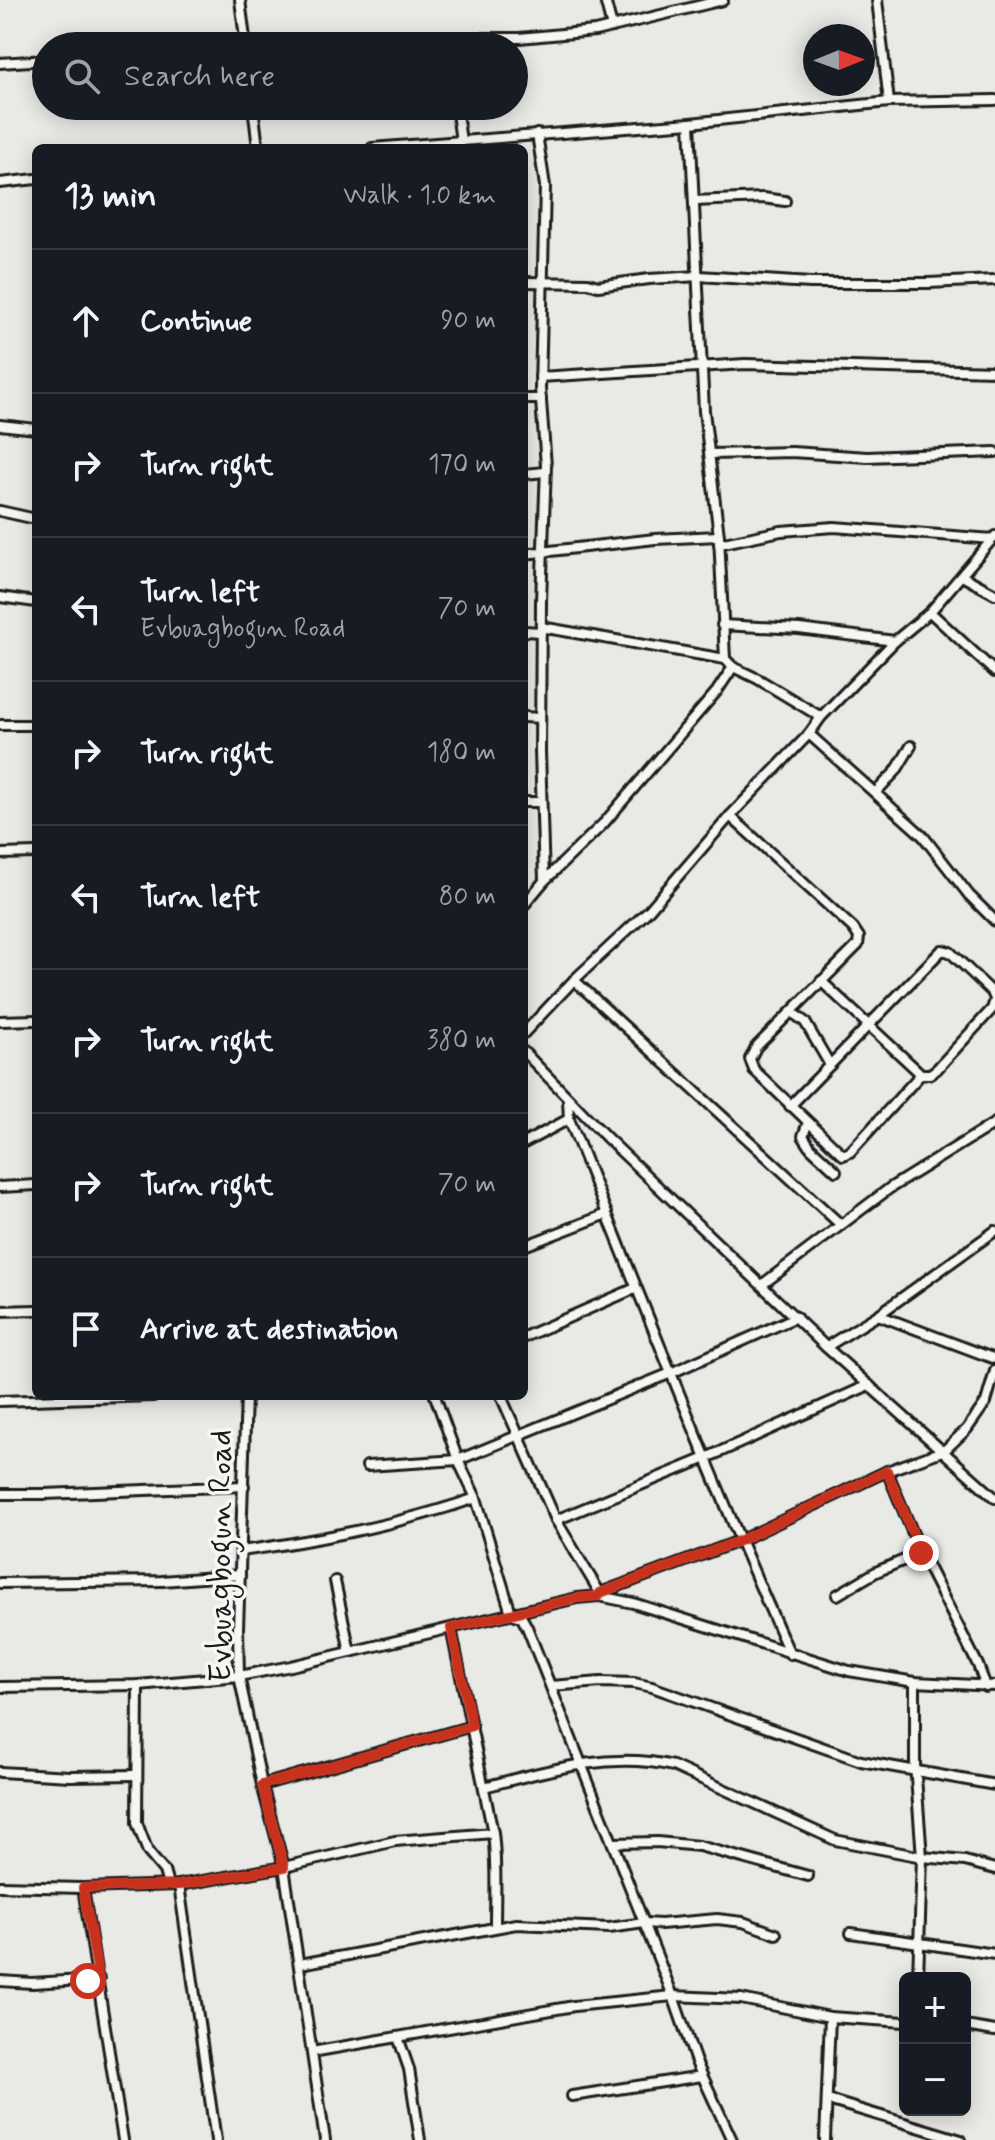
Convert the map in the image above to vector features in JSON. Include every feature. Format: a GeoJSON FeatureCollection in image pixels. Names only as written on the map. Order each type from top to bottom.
{"type":"FeatureCollection","features":[{"type":"Feature","properties":{"kind":"street"},"geometry":{"type":"LineString","coordinates":[[240,0],[244,32]]}},
{"type":"Feature","properties":{"kind":"street"},"geometry":{"type":"LineString","coordinates":[[605,0],[612,27]]}},
{"type":"Feature","properties":{"kind":"street"},"geometry":{"type":"LineString","coordinates":[[528,36],[569,35],[723,0]]}},
{"type":"Feature","properties":{"kind":"street"},"geometry":{"type":"LineString","coordinates":[[877,0],[889,102]]}},
{"type":"Feature","properties":{"kind":"street"},"geometry":{"type":"LineString","coordinates":[[0,63],[32,61]]}},
{"type":"Feature","properties":{"kind":"street"},"geometry":{"type":"LineString","coordinates":[[423,144],[690,123],[889,102],[995,100]]}},
{"type":"Feature","properties":{"kind":"street"},"geometry":{"type":"LineString","coordinates":[[255,120],[258,144]]}},
{"type":"Feature","properties":{"kind":"street"},"geometry":{"type":"LineString","coordinates":[[458,120],[461,141]]}},
{"type":"Feature","properties":{"kind":"street"},"geometry":{"type":"LineString","coordinates":[[690,123],[702,368],[719,540],[725,659]]}},
{"type":"Feature","properties":{"kind":"street"},"geometry":{"type":"LineString","coordinates":[[537,134],[545,186],[540,377],[545,472],[540,718],[544,881]]}},
{"type":"Feature","properties":{"kind":"street"},"geometry":{"type":"LineString","coordinates":[[0,183],[32,179]]}},
{"type":"Feature","properties":{"kind":"street"},"geometry":{"type":"LineString","coordinates":[[694,201],[763,198],[785,201]]}},
{"type":"Feature","properties":{"kind":"street"},"geometry":{"type":"LineString","coordinates":[[528,282],[588,283],[598,286],[699,276],[811,283],[995,280]]}},
{"type":"Feature","properties":{"kind":"street"},"geometry":{"type":"LineString","coordinates":[[540,377],[745,364],[995,371]]}},
{"type":"Feature","properties":{"kind":"street"},"geometry":{"type":"LineString","coordinates":[[528,399],[541,399]]}},
{"type":"Feature","properties":{"kind":"street"},"geometry":{"type":"LineString","coordinates":[[0,425],[32,429]]}},
{"type":"Feature","properties":{"kind":"street"},"geometry":{"type":"LineString","coordinates":[[711,454],[792,452],[867,457],[995,452]]}},
{"type":"Feature","properties":{"kind":"street"},"geometry":{"type":"LineString","coordinates":[[528,474],[545,472]]}},
{"type":"Feature","properties":{"kind":"street"},"geometry":{"type":"LineString","coordinates":[[0,511],[32,518]]}},
{"type":"Feature","properties":{"kind":"street"},"geometry":{"type":"LineString","coordinates":[[528,554],[655,539],[719,540],[834,527],[994,538]]}},
{"type":"Feature","properties":{"kind":"street"},"geometry":{"type":"LineString","coordinates":[[528,1029],[574,980],[649,910],[821,717],[895,641],[930,612],[994,538]]}},
{"type":"Feature","properties":{"kind":"street"},"geometry":{"type":"LineString","coordinates":[[962,576],[995,594]]}},
{"type":"Feature","properties":{"kind":"street"},"geometry":{"type":"LineString","coordinates":[[0,597],[32,601]]}},
{"type":"Feature","properties":{"kind":"street"},"geometry":{"type":"LineString","coordinates":[[930,612],[995,672]]}},
{"type":"Feature","properties":{"kind":"street"},"geometry":{"type":"LineString","coordinates":[[722,625],[799,629],[895,641]]}},
{"type":"Feature","properties":{"kind":"street"},"geometry":{"type":"LineString","coordinates":[[528,631],[541,630],[725,659],[733,667],[821,717]]}},
{"type":"Feature","properties":{"kind":"street"},"geometry":{"type":"LineString","coordinates":[[528,900],[604,823],[717,691],[733,667]]}},
{"type":"Feature","properties":{"kind":"street"},"geometry":{"type":"LineString","coordinates":[[528,717],[540,718]]}},
{"type":"Feature","properties":{"kind":"street"},"geometry":{"type":"LineString","coordinates":[[1,725],[32,725]]}},
{"type":"Feature","properties":{"kind":"street"},"geometry":{"type":"LineString","coordinates":[[809,734],[923,836],[993,916]]}},
{"type":"Feature","properties":{"kind":"street"},"geometry":{"type":"LineString","coordinates":[[875,793],[896,771],[911,746]]}},
{"type":"Feature","properties":{"kind":"street"},"geometry":{"type":"LineString","coordinates":[[528,802],[541,802]]}},
{"type":"Feature","properties":{"kind":"street"},"geometry":{"type":"LineString","coordinates":[[730,816],[796,874],[859,937],[858,945],[756,1047],[750,1059],[754,1070],[843,1155],[850,1152],[921,1074]]}},
{"type":"Feature","properties":{"kind":"street"},"geometry":{"type":"LineString","coordinates":[[0,854],[32,853]]}},
{"type":"Feature","properties":{"kind":"street"},"geometry":{"type":"LineString","coordinates":[[790,1106],[869,1024],[942,950],[950,952],[992,992],[995,1000],[992,1009],[937,1069],[930,1074],[921,1074],[869,1024],[821,981]]}},
{"type":"Feature","properties":{"kind":"street"},"geometry":{"type":"LineString","coordinates":[[574,980],[841,1225]]}},
{"type":"Feature","properties":{"kind":"street"},"geometry":{"type":"LineString","coordinates":[[793,1013],[805,1022],[830,1065]]}},
{"type":"Feature","properties":{"kind":"street"},"geometry":{"type":"LineString","coordinates":[[0,1021],[32,1020]]}},
{"type":"Feature","properties":{"kind":"street"},"geometry":{"type":"LineString","coordinates":[[528,1056],[568,1099],[826,1347],[945,1450],[995,1498]]}},
{"type":"Feature","properties":{"kind":"street"},"geometry":{"type":"LineString","coordinates":[[568,1099],[569,1119],[636,1288],[739,1541],[790,1655]]}},
{"type":"Feature","properties":{"kind":"street"},"geometry":{"type":"LineString","coordinates":[[528,1141],[569,1119]]}},
{"type":"Feature","properties":{"kind":"street"},"geometry":{"type":"LineString","coordinates":[[808,1122],[803,1136],[811,1148],[836,1171]]}},
{"type":"Feature","properties":{"kind":"street"},"geometry":{"type":"LineString","coordinates":[[763,1284],[890,1188],[995,1123]]}},
{"type":"Feature","properties":{"kind":"street"},"geometry":{"type":"LineString","coordinates":[[0,1187],[32,1185]]}},
{"type":"Feature","properties":{"kind":"street"},"geometry":{"type":"LineString","coordinates":[[528,1244],[607,1214]]}},
{"type":"Feature","properties":{"kind":"street"},"geometry":{"type":"LineString","coordinates":[[826,1347],[878,1315],[995,1231]]}},
{"type":"Feature","properties":{"kind":"street"},"geometry":{"type":"LineString","coordinates":[[528,1335],[636,1288]]}},
{"type":"Feature","properties":{"kind":"street"},"geometry":{"type":"LineString","coordinates":[[0,1311],[32,1310]]}},
{"type":"Feature","properties":{"kind":"street"},"geometry":{"type":"LineString","coordinates":[[878,1315],[995,1359]]}},
{"type":"Feature","properties":{"kind":"street"},"geometry":{"type":"LineString","coordinates":[[367,1466],[458,1460],[671,1373],[796,1317]]}},
{"type":"Feature","properties":{"kind":"street"},"geometry":{"type":"LineString","coordinates":[[0,1687],[138,1685],[239,1676],[600,1595],[739,1541],[887,1471],[945,1450],[967,1429],[986,1402],[995,1371]]}},
{"type":"Feature","properties":{"kind":"street"},"geometry":{"type":"LineString","coordinates":[[556,1520],[706,1458],[869,1385]]}},
{"type":"Feature","properties":{"kind":"street"},"geometry":{"type":"LineString","coordinates":[[0,1401],[32,1400]]}},
{"type":"Feature","properties":{"kind":"street","name":"Evbuagbogun Road"},"geometry":{"type":"LineString","coordinates":[[246,1400],[239,1676],[262,1785],[284,1867],[325,2140]]}},
{"type":"Feature","properties":{"kind":"street"},"geometry":{"type":"LineString","coordinates":[[436,1400],[458,1460],[476,1498],[511,1613],[522,1618],[551,1686],[702,2076],[732,2140]]}},
{"type":"Feature","properties":{"kind":"street"},"geometry":{"type":"LineString","coordinates":[[503,1400],[556,1520],[600,1595],[849,1671],[915,1682],[990,1686]]}},
{"type":"Feature","properties":{"kind":"street"},"geometry":{"type":"LineString","coordinates":[[887,1471],[921,1553],[990,1686]]}},
{"type":"Feature","properties":{"kind":"street"},"geometry":{"type":"LineString","coordinates":[[0,1494],[244,1486]]}},
{"type":"Feature","properties":{"kind":"street"},"geometry":{"type":"LineString","coordinates":[[241,1551],[319,1540],[476,1498]]}},
{"type":"Feature","properties":{"kind":"street"},"geometry":{"type":"LineString","coordinates":[[837,1595],[876,1572],[921,1553]]}},
{"type":"Feature","properties":{"kind":"street"},"geometry":{"type":"LineString","coordinates":[[0,1583],[162,1581],[240,1575]]}},
{"type":"Feature","properties":{"kind":"street"},"geometry":{"type":"LineString","coordinates":[[335,1581],[350,1652]]}},
{"type":"Feature","properties":{"kind":"street"},"geometry":{"type":"LineString","coordinates":[[451,1628],[493,1833],[497,1869],[495,1927]]}},
{"type":"Feature","properties":{"kind":"street"},"geometry":{"type":"LineString","coordinates":[[551,1686],[601,1682],[652,1687],[861,1761],[995,1785]]}},
{"type":"Feature","properties":{"kind":"street"},"geometry":{"type":"LineString","coordinates":[[915,1682],[915,1771],[922,1857],[918,1972]]}},
{"type":"Feature","properties":{"kind":"street"},"geometry":{"type":"LineString","coordinates":[[138,1685],[139,1832],[148,1852],[164,1871],[168,1885]]}},
{"type":"Feature","properties":{"kind":"street"},"geometry":{"type":"LineString","coordinates":[[262,1785],[472,1726]]}},
{"type":"Feature","properties":{"kind":"street"},"geometry":{"type":"LineString","coordinates":[[484,1787],[582,1762],[653,1761],[673,1766],[835,1840],[922,1857],[965,1861],[995,1869]]}},
{"type":"Feature","properties":{"kind":"street"},"geometry":{"type":"LineString","coordinates":[[0,1772],[70,1776],[137,1775]]}},
{"type":"Feature","properties":{"kind":"street"},"geometry":{"type":"LineString","coordinates":[[0,1886],[83,1888],[179,1885],[284,1867],[395,1841],[493,1833]]}},
{"type":"Feature","properties":{"kind":"street"},"geometry":{"type":"LineString","coordinates":[[613,1843],[657,1842],[699,1846],[808,1876]]}},
{"type":"Feature","properties":{"kind":"street"},"geometry":{"type":"LineString","coordinates":[[179,1885],[216,2140]]}},
{"type":"Feature","properties":{"kind":"street"},"geometry":{"type":"LineString","coordinates":[[83,1888],[123,2140]]}},
{"type":"Feature","properties":{"kind":"street"},"geometry":{"type":"LineString","coordinates":[[300,1964],[525,1924],[609,1928],[717,1919],[743,1922],[776,1934]]}},
{"type":"Feature","properties":{"kind":"street"},"geometry":{"type":"LineString","coordinates":[[851,1933],[995,1954]]}},
{"type":"Feature","properties":{"kind":"street"},"geometry":{"type":"LineString","coordinates":[[0,1981],[32,1983],[99,1979]]}},
{"type":"Feature","properties":{"kind":"street"},"geometry":{"type":"LineString","coordinates":[[312,2052],[475,2021],[574,2006],[673,1996],[741,1999],[830,2017],[899,2022]]}},
{"type":"Feature","properties":{"kind":"street"},"geometry":{"type":"LineString","coordinates":[[825,2140],[830,2017]]}},
{"type":"Feature","properties":{"kind":"street"},"geometry":{"type":"LineString","coordinates":[[971,2027],[995,2031]]}},
{"type":"Feature","properties":{"kind":"street"},"geometry":{"type":"LineString","coordinates":[[398,2037],[409,2069],[420,2140]]}},
{"type":"Feature","properties":{"kind":"street"},"geometry":{"type":"LineString","coordinates":[[572,2096],[702,2076]]}},
{"type":"Feature","properties":{"kind":"street"},"geometry":{"type":"LineString","coordinates":[[828,2100],[961,2140]]}},
{"type":"Feature","properties":{"kind":"route"},"geometry":{"type":"LineString","coordinates":[[88,1981],[99,1979],[83,1888],[179,1885],[284,1867],[262,1785],[472,1726],[451,1628],[577,1598],[599,1596],[600,1593],[739,1541],[887,1471],[921,1553]]}}]}
